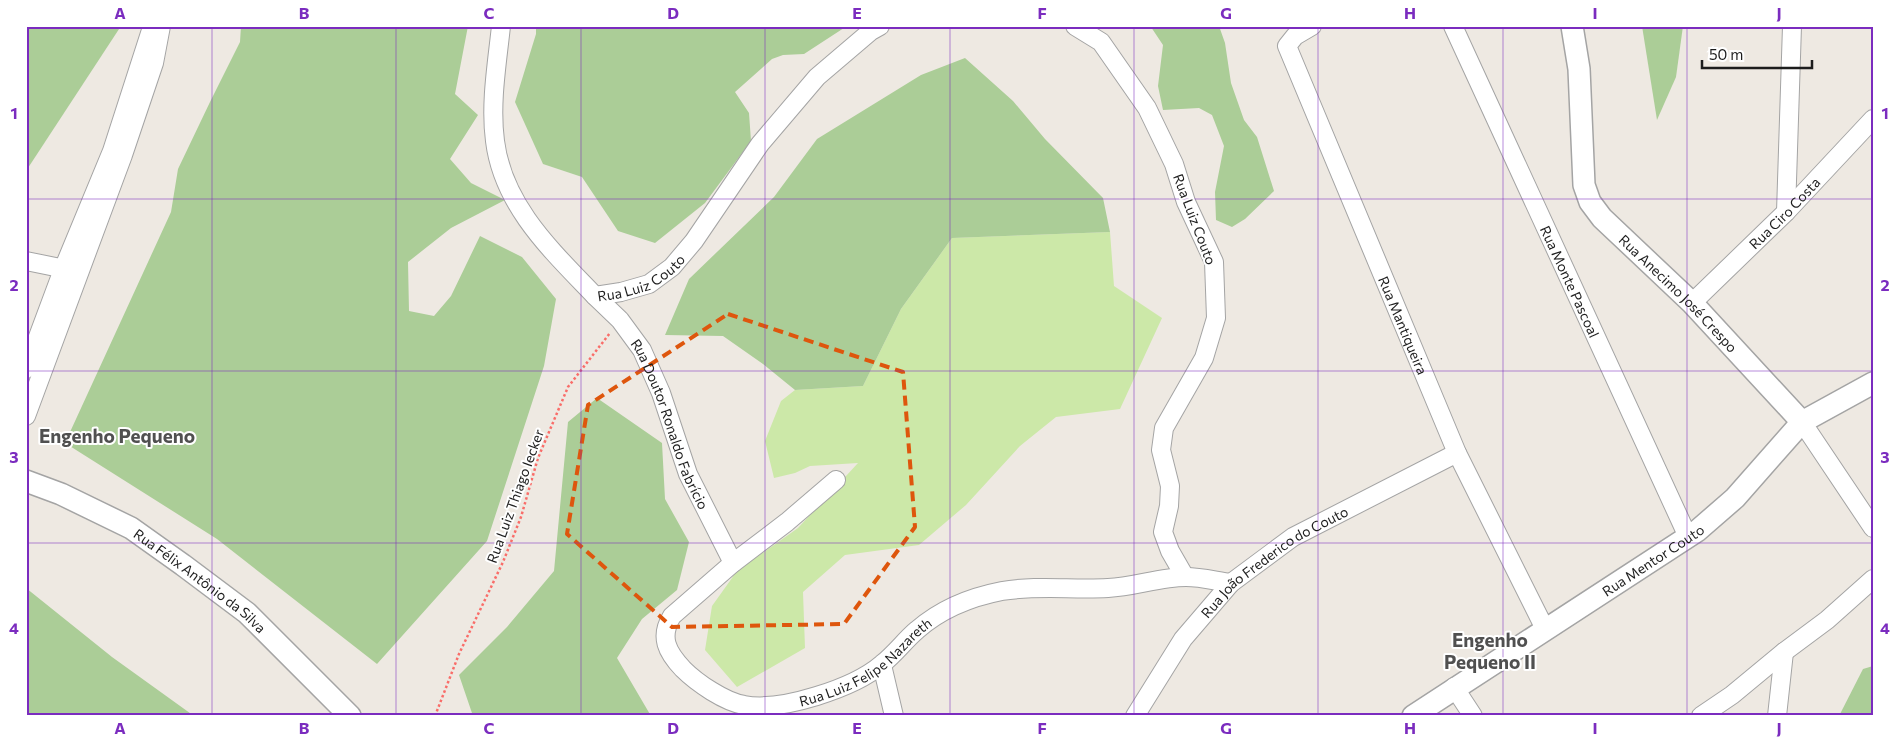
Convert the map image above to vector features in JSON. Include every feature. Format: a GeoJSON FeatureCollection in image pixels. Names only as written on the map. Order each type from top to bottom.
{"type":"FeatureCollection","features":[{"type":"Feature","properties":{"kind":"street"},"geometry":{"type":"LineString","coordinates":[[118,153],[152,26]]}},
{"type":"Feature","properties":{"kind":"street"},"geometry":{"type":"LineString","coordinates":[[26,369],[72,270],[154,62],[161,26]]}},
{"type":"Feature","properties":{"kind":"street","name":"Rua Luiz Couto"},"geometry":{"type":"LineString","coordinates":[[501,26],[494,90],[494,140],[501,170],[513,198],[542,240],[595,296],[621,292],[650,284],[672,268],[694,241],[760,144],[817,77],[871,31],[880,26]]}},
{"type":"Feature","properties":{"kind":"street","name":"Rua Luiz Couto"},"geometry":{"type":"LineString","coordinates":[[1075,26],[1101,42],[1148,108],[1174,164],[1186,202],[1214,262],[1216,318],[1204,358],[1164,428],[1161,450],[1170,486],[1169,506],[1164,532],[1170,550],[1185,577]]}},
{"type":"Feature","properties":{"kind":"street","name":"Rua Mantiqueira"},"geometry":{"type":"LineString","coordinates":[[1312,26],[1295,36],[1287,46],[1457,453],[1545,629]]}},
{"type":"Feature","properties":{"kind":"street","name":"Rua Monte Pascoal"},"geometry":{"type":"LineString","coordinates":[[1453,26],[1688,537]]}},
{"type":"Feature","properties":{"kind":"street","name":"Rua Anecimo José Crespo"},"geometry":{"type":"LineString","coordinates":[[1572,26],[1578,69],[1584,185],[1590,202],[1602,218],[1692,303],[1802,422],[1873,528]]}},
{"type":"Feature","properties":{"kind":"street"},"geometry":{"type":"LineString","coordinates":[[1786,212],[1792,26]]}},
{"type":"Feature","properties":{"kind":"street","name":"Rua Ciro Costa"},"geometry":{"type":"LineString","coordinates":[[1692,303],[1786,212],[1873,119]]}},
{"type":"Feature","properties":{"kind":"street"},"geometry":{"type":"LineString","coordinates":[[26,261],[72,270]]}},
{"type":"Feature","properties":{"kind":"street"},"geometry":{"type":"LineString","coordinates":[[26,416],[72,270]]}},
{"type":"Feature","properties":{"kind":"street","name":"Rua Doutor Ronaldo Fabrício"},"geometry":{"type":"LineString","coordinates":[[595,296],[620,320],[642,350],[662,393],[688,474],[733,563]]}},
{"type":"Feature","properties":{"kind":"street","name":"Rua Mentor Couto"},"geometry":{"type":"LineString","coordinates":[[1413,716],[1688,537],[1734,498],[1802,422],[1873,384]]}},
{"type":"Feature","properties":{"kind":"street","name":"Rua João Frederico do Couto"},"geometry":{"type":"LineString","coordinates":[[1135,716],[1183,639],[1231,583],[1293,537],[1457,453]]}},
{"type":"Feature","properties":{"kind":"street","name":"Rua Luiz Felipe Nazareth"},"geometry":{"type":"LineString","coordinates":[[836,480],[788,522],[733,563],[672,616],[665,628],[666,644],[677,662],[694,680],[714,693],[744,705],[781,705],[837,690],[882,665],[917,630],[940,613],[966,600],[1002,591],[1038,588],[1109,588],[1185,577],[1231,583]]}},
{"type":"Feature","properties":{"kind":"street","name":"Rua Félix Antônio da Silva"},"geometry":{"type":"LineString","coordinates":[[26,481],[61,494],[131,528],[183,565],[248,613],[350,716]]}},
{"type":"Feature","properties":{"kind":"street"},"geometry":{"type":"LineString","coordinates":[[1701,716],[1732,695],[1784,652],[1827,620],[1873,580]]}},
{"type":"Feature","properties":{"kind":"street"},"geometry":{"type":"LineString","coordinates":[[1777,716],[1784,652]]}},
{"type":"Feature","properties":{"kind":"street"},"geometry":{"type":"LineString","coordinates":[[882,665],[894,716]]}},
{"type":"Feature","properties":{"kind":"street"},"geometry":{"type":"LineString","coordinates":[[1454,688],[1473,716]]}},
{"type":"Feature","properties":{"kind":"path","name":"Rua Luiz Thiago Iecker"},"geometry":{"type":"LineString","coordinates":[[435,716],[459,654],[518,526],[538,458],[568,387],[620,320]]}},
{"type":"Feature","properties":{"kind":"highlighted area"},"geometry":{"type":"Polygon","coordinates":[[[728,314],[903,372],[915,527],[844,624],[672,627],[567,534],[588,405],[728,314]]]}},
{"type":"Feature","properties":{"kind":"green space"},"geometry":{"type":"Polygon","coordinates":[[[26,26],[121,26],[26,171],[26,26]]]}},
{"type":"Feature","properties":{"kind":"green space"},"geometry":{"type":"Polygon","coordinates":[[[241,26],[468,26],[455,94],[478,115],[450,159],[471,183],[505,200],[451,228],[408,262],[409,311],[434,316],[451,296],[480,236],[522,257],[556,299],[544,366],[487,541],[377,664],[217,539],[65,443],[171,212],[178,169],[240,42],[241,26]]]}},
{"type":"Feature","properties":{"kind":"green space"},"geometry":{"type":"Polygon","coordinates":[[[536,26],[847,26],[804,54],[783,55],[772,59],[735,92],[749,113],[751,141],[705,203],[655,243],[618,231],[582,177],[543,164],[515,102],[536,34],[536,26]]]}},
{"type":"Feature","properties":{"kind":"green space"},"geometry":{"type":"Polygon","coordinates":[[[1143,26],[1219,26],[1225,43],[1231,83],[1244,120],[1257,137],[1274,191],[1245,219],[1232,227],[1216,220],[1215,192],[1224,146],[1212,115],[1199,108],[1163,110],[1158,86],[1163,45],[1151,27],[1143,26]]]}},
{"type":"Feature","properties":{"kind":"green space"},"geometry":{"type":"Polygon","coordinates":[[[1642,26],[1683,26],[1676,77],[1657,120],[1642,26]]]}},
{"type":"Feature","properties":{"kind":"green space"},"geometry":{"type":"Polygon","coordinates":[[[965,58],[1013,101],[1045,139],[1103,198],[1110,232],[952,238],[901,309],[863,386],[795,390],[763,364],[723,336],[665,335],[689,279],[774,197],[817,139],[921,75],[965,58]]]}},
{"type":"Feature","properties":{"kind":"green space"},"geometry":{"type":"Polygon","coordinates":[[[1110,232],[1114,286],[1162,318],[1120,409],[1056,417],[1020,446],[966,505],[919,545],[845,555],[803,592],[805,648],[737,687],[705,650],[712,606],[737,571],[798,528],[858,463],[810,466],[795,473],[774,478],[765,441],[781,401],[795,390],[863,386],[901,309],[952,238],[1110,232]]]}},
{"type":"Feature","properties":{"kind":"green space"},"geometry":{"type":"Polygon","coordinates":[[[597,398],[662,443],[665,499],[689,542],[677,590],[642,619],[617,658],[651,716],[473,716],[459,675],[507,627],[554,571],[568,422],[597,398]]]}},
{"type":"Feature","properties":{"kind":"green space"},"geometry":{"type":"Polygon","coordinates":[[[26,588],[112,657],[194,716],[26,716],[26,588]]]}},
{"type":"Feature","properties":{"kind":"green space"},"geometry":{"type":"Polygon","coordinates":[[[1873,666],[1873,716],[1839,716],[1863,669],[1873,666]]]}},
{"type":"Feature","properties":{"kind":"district","name":"Engenho Pequeno"},"geometry":{"type":"Point","coordinates":[117,435]}},
{"type":"Feature","properties":{"kind":"district","name":"Engenho Pequeno II"},"geometry":{"type":"Point","coordinates":[1490,650]}}]}
